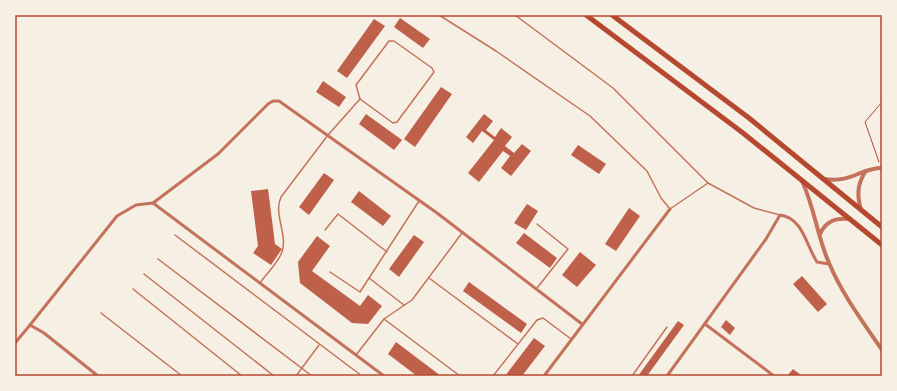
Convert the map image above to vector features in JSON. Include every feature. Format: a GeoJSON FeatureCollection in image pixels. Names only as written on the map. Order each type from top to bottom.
{"type":"FeatureCollection","features":[{"type":"Feature","properties":{"kind":"highway"},"geometry":{"type":"LineString","coordinates":[[586,15],[743,133],[882,245]]}},
{"type":"Feature","properties":{"kind":"highway"},"geometry":{"type":"LineString","coordinates":[[612,15],[749,118],[882,227]]}},
{"type":"Feature","properties":{"kind":"street"},"geometry":{"type":"LineString","coordinates":[[15,343],[117,216],[125,209],[136,205],[153,203],[218,154],[272,101],[283,102],[537,288],[582,324]]}},
{"type":"Feature","properties":{"kind":"street"},"geometry":{"type":"LineString","coordinates":[[825,179],[847,179],[865,172],[882,168]]}},
{"type":"Feature","properties":{"kind":"street"},"geometry":{"type":"LineString","coordinates":[[861,210],[858,190],[865,172]]}},
{"type":"Feature","properties":{"kind":"street"},"geometry":{"type":"LineString","coordinates":[[802,181],[812,206],[819,235],[829,264],[855,309],[882,350]]}},
{"type":"Feature","properties":{"kind":"street"},"geometry":{"type":"LineString","coordinates":[[153,203],[384,376]]}},
{"type":"Feature","properties":{"kind":"street"},"geometry":{"type":"LineString","coordinates":[[544,376],[670,209]]}},
{"type":"Feature","properties":{"kind":"street"},"geometry":{"type":"LineString","coordinates":[[667,376],[766,239],[780,215],[788,216],[797,224],[817,262],[829,264]]}},
{"type":"Feature","properties":{"kind":"street"},"geometry":{"type":"LineString","coordinates":[[819,235],[823,228],[833,219],[850,219]]}},
{"type":"Feature","properties":{"kind":"street"},"geometry":{"type":"LineString","coordinates":[[705,324],[774,376]]}},
{"type":"Feature","properties":{"kind":"street"},"geometry":{"type":"LineString","coordinates":[[30,325],[44,333],[98,376]]}},
{"type":"Feature","properties":{"kind":"lane"},"geometry":{"type":"LineString","coordinates":[[439,15],[496,51],[590,116],[647,171],[661,198],[670,209],[708,183]]}},
{"type":"Feature","properties":{"kind":"lane"},"geometry":{"type":"LineString","coordinates":[[515,15],[614,88],[708,183],[754,208],[780,215]]}},
{"type":"Feature","properties":{"kind":"lane"},"geometry":{"type":"LineString","coordinates":[[389,41],[394,41],[432,68],[434,72],[397,122],[393,123],[360,99],[356,85],[389,41]]}},
{"type":"Feature","properties":{"kind":"lane"},"geometry":{"type":"LineString","coordinates":[[260,283],[279,259],[282,251],[277,204],[281,196],[328,135],[360,99]]}},
{"type":"Feature","properties":{"kind":"lane"},"geometry":{"type":"LineString","coordinates":[[330,272],[360,292],[419,201]]}},
{"type":"Feature","properties":{"kind":"lane"},"geometry":{"type":"LineString","coordinates":[[325,230],[338,214],[387,252]]}},
{"type":"Feature","properties":{"kind":"lane"},"geometry":{"type":"LineString","coordinates":[[537,224],[568,249],[537,288]]}},
{"type":"Feature","properties":{"kind":"lane"},"geometry":{"type":"LineString","coordinates":[[356,355],[384,319],[412,300],[462,233]]}},
{"type":"Feature","properties":{"kind":"lane"},"geometry":{"type":"LineString","coordinates":[[174,235],[362,376]]}},
{"type":"Feature","properties":{"kind":"lane"},"geometry":{"type":"LineString","coordinates":[[158,259],[312,376]]}},
{"type":"Feature","properties":{"kind":"lane"},"geometry":{"type":"LineString","coordinates":[[144,274],[274,376]]}},
{"type":"Feature","properties":{"kind":"lane"},"geometry":{"type":"LineString","coordinates":[[369,278],[405,305]]}},
{"type":"Feature","properties":{"kind":"lane"},"geometry":{"type":"LineString","coordinates":[[429,278],[518,344]]}},
{"type":"Feature","properties":{"kind":"lane"},"geometry":{"type":"LineString","coordinates":[[133,288],[242,376]]}},
{"type":"Feature","properties":{"kind":"lane"},"geometry":{"type":"LineString","coordinates":[[101,314],[182,376]]}},
{"type":"Feature","properties":{"kind":"lane"},"geometry":{"type":"LineString","coordinates":[[493,376],[537,320],[542,318],[571,340]]}},
{"type":"Feature","properties":{"kind":"lane"},"geometry":{"type":"LineString","coordinates":[[384,319],[460,376]]}},
{"type":"Feature","properties":{"kind":"lane"},"geometry":{"type":"LineString","coordinates":[[632,376],[667,327]]}},
{"type":"Feature","properties":{"kind":"lane"},"geometry":{"type":"LineString","coordinates":[[296,376],[319,345]]}},
{"type":"Feature","properties":{"kind":"path"},"geometry":{"type":"LineString","coordinates":[[882,102],[865,122],[882,168]]}},
{"type":"Feature","properties":{"kind":"building"},"geometry":{"type":"Polygon","coordinates":[[[400,18],[430,39],[423,48],[394,27],[400,18]]]}},
{"type":"Feature","properties":{"kind":"building"},"geometry":{"type":"Polygon","coordinates":[[[374,19],[385,26],[347,78],[337,71],[374,19]]]}},
{"type":"Feature","properties":{"kind":"building"},"geometry":{"type":"Polygon","coordinates":[[[323,81],[346,97],[339,107],[316,92],[323,81]]]}},
{"type":"Feature","properties":{"kind":"building"},"geometry":{"type":"Polygon","coordinates":[[[441,87],[452,94],[415,147],[404,139],[441,87]]]}},
{"type":"Feature","properties":{"kind":"building"},"geometry":{"type":"Polygon","coordinates":[[[366,114],[402,140],[394,150],[359,124],[366,114]]]}},
{"type":"Feature","properties":{"kind":"building"},"geometry":{"type":"Polygon","coordinates":[[[484,114],[493,121],[486,130],[495,137],[501,128],[512,137],[505,146],[514,153],[522,144],[531,151],[511,176],[501,168],[510,156],[503,151],[479,182],[468,173],[494,140],[482,131],[473,143],[466,137],[484,114]]]}},
{"type":"Feature","properties":{"kind":"building"},"geometry":{"type":"Polygon","coordinates":[[[578,145],[606,164],[599,174],[571,155],[578,145]]]}},
{"type":"Feature","properties":{"kind":"building"},"geometry":{"type":"Polygon","coordinates":[[[324,173],[334,180],[309,215],[299,207],[324,173]]]}},
{"type":"Feature","properties":{"kind":"building"},"geometry":{"type":"Polygon","coordinates":[[[268,189],[275,244],[282,249],[271,265],[253,253],[258,246],[251,191],[268,189]]]}},
{"type":"Feature","properties":{"kind":"building"},"geometry":{"type":"Polygon","coordinates":[[[359,191],[391,216],[383,226],[351,202],[359,191]]]}},
{"type":"Feature","properties":{"kind":"building"},"geometry":{"type":"Polygon","coordinates":[[[527,204],[538,211],[526,230],[514,223],[527,204]]]}},
{"type":"Feature","properties":{"kind":"building"},"geometry":{"type":"Polygon","coordinates":[[[629,208],[640,216],[616,251],[605,244],[629,208]]]}},
{"type":"Feature","properties":{"kind":"building"},"geometry":{"type":"Polygon","coordinates":[[[524,233],[557,258],[550,268],[516,243],[524,233]]]}},
{"type":"Feature","properties":{"kind":"building"},"geometry":{"type":"Polygon","coordinates":[[[414,235],[424,242],[399,277],[389,269],[414,235]]]}},
{"type":"Feature","properties":{"kind":"building"},"geometry":{"type":"Polygon","coordinates":[[[317,236],[330,246],[312,271],[360,306],[368,295],[382,306],[368,324],[352,323],[300,283],[298,262],[317,236]]]}},
{"type":"Feature","properties":{"kind":"building"},"geometry":{"type":"Polygon","coordinates":[[[580,252],[596,265],[577,287],[562,275],[580,252]]]}},
{"type":"Feature","properties":{"kind":"building"},"geometry":{"type":"Polygon","coordinates":[[[802,276],[827,304],[818,312],[793,284],[802,276]]]}},
{"type":"Feature","properties":{"kind":"building"},"geometry":{"type":"Polygon","coordinates":[[[469,282],[527,324],[521,333],[463,291],[469,282]]]}},
{"type":"Feature","properties":{"kind":"building"},"geometry":{"type":"Polygon","coordinates":[[[726,320],[735,328],[730,335],[721,327],[726,320]]]}},
{"type":"Feature","properties":{"kind":"building"},"geometry":{"type":"Polygon","coordinates":[[[678,321],[684,325],[647,376],[638,376],[678,321]]]}},
{"type":"Feature","properties":{"kind":"building"},"geometry":{"type":"Polygon","coordinates":[[[534,338],[545,346],[522,376],[505,376],[534,338]]]}},
{"type":"Feature","properties":{"kind":"building"},"geometry":{"type":"Polygon","coordinates":[[[396,342],[441,376],[417,376],[388,354],[396,342]]]}},
{"type":"Feature","properties":{"kind":"building"},"geometry":{"type":"Polygon","coordinates":[[[793,369],[801,375],[787,376],[793,369]]]}}]}
